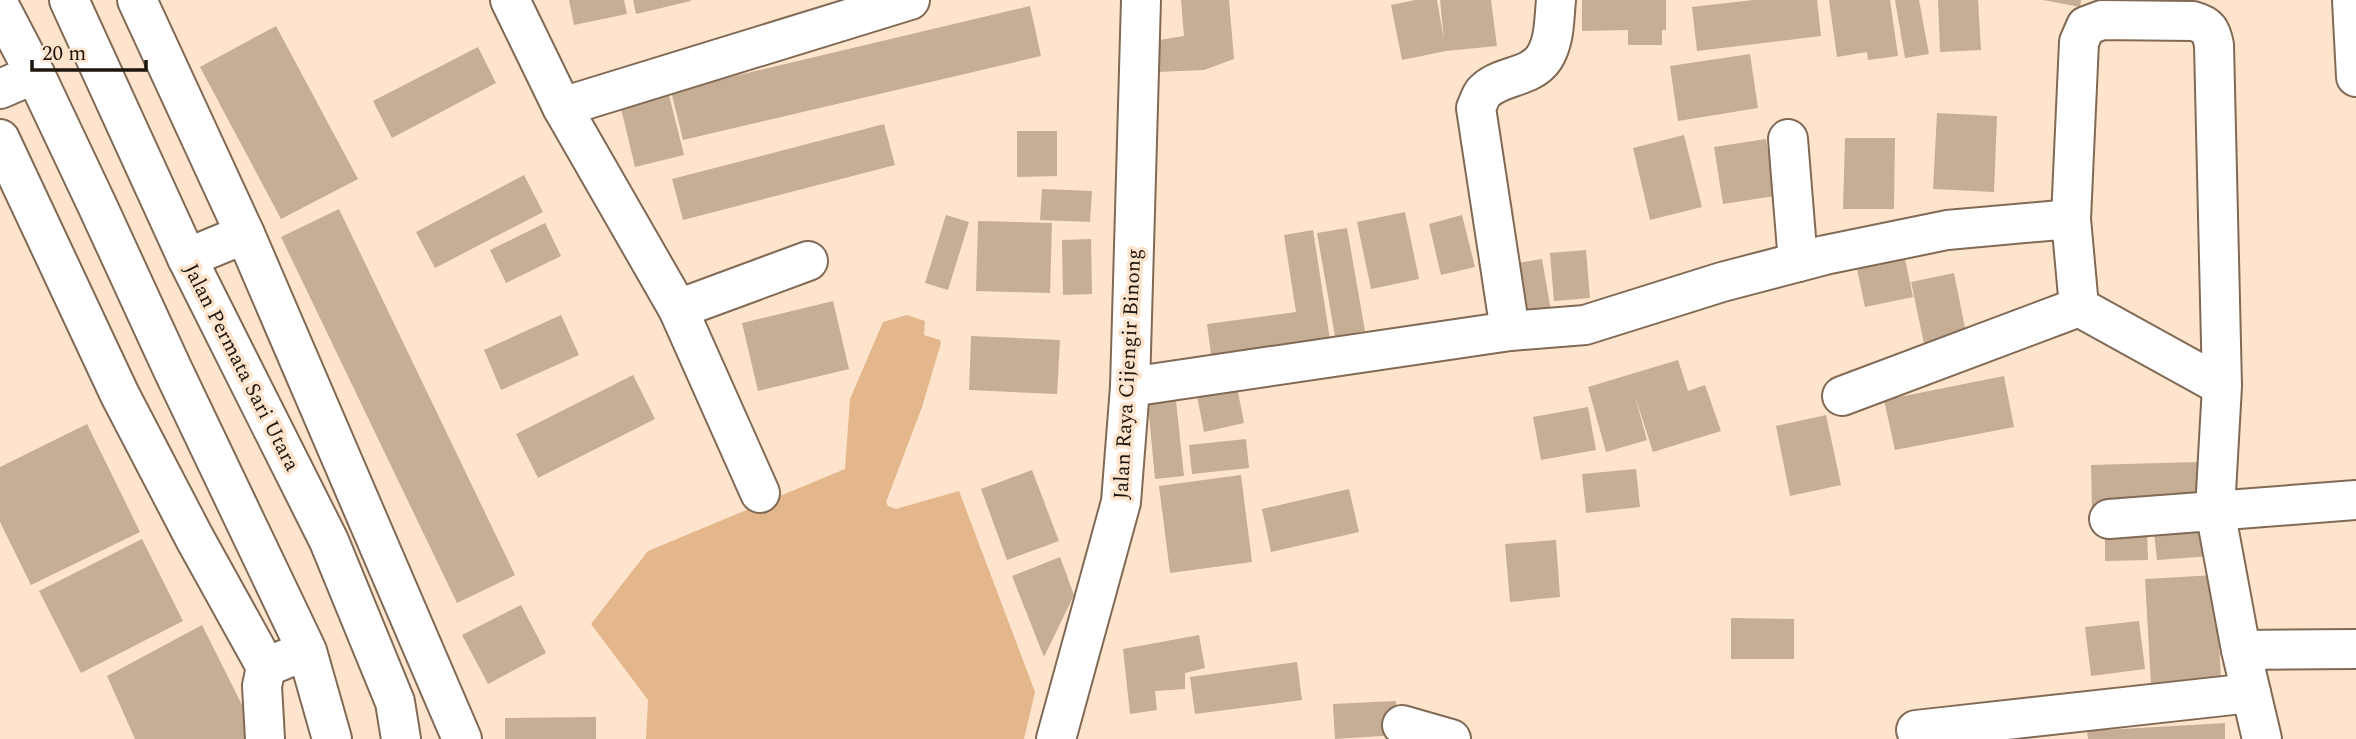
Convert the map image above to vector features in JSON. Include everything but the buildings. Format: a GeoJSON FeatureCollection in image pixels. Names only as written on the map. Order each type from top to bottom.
{"type":"FeatureCollection","features":[{"type":"Feature","properties":{"kind":"street","name":"Jalan Permata Sari Utara"},"geometry":{"type":"LineString","coordinates":[[69,0],[187,258],[329,541],[395,702],[401,739]]}},
{"type":"Feature","properties":{"kind":"street"},"geometry":{"type":"LineString","coordinates":[[137,0],[245,234],[462,739]]}},
{"type":"Feature","properties":{"kind":"street"},"geometry":{"type":"LineString","coordinates":[[510,0],[562,107],[678,309],[760,493]]}},
{"type":"Feature","properties":{"kind":"street"},"geometry":{"type":"LineString","coordinates":[[562,107],[910,0]]}},
{"type":"Feature","properties":{"kind":"street","name":"Jalan Raya Cijengir Binong"},"geometry":{"type":"LineString","coordinates":[[1056,739],[1121,502],[1130,387],[1141,0]]}},
{"type":"Feature","properties":{"kind":"street"},"geometry":{"type":"LineString","coordinates":[[1510,331],[1476,108],[1482,94],[1493,85],[1529,71],[1543,60],[1551,42],[1556,0]]}},
{"type":"Feature","properties":{"kind":"street"},"geometry":{"type":"LineString","coordinates":[[2352,0],[2356,77]]}},
{"type":"Feature","properties":{"kind":"street"},"geometry":{"type":"LineString","coordinates":[[0,6],[35,74],[307,652],[332,739]]}},
{"type":"Feature","properties":{"kind":"street"},"geometry":{"type":"LineString","coordinates":[[2079,307],[2071,219],[2079,42],[2086,26],[2102,20],[2203,23],[2209,28],[2214,45],[2222,386],[2215,510],[2241,650],[2262,739]]}},
{"type":"Feature","properties":{"kind":"street"},"geometry":{"type":"LineString","coordinates":[[0,89],[35,74]]}},
{"type":"Feature","properties":{"kind":"street"},"geometry":{"type":"LineString","coordinates":[[0,139],[120,395],[266,667],[262,686],[265,739]]}},
{"type":"Feature","properties":{"kind":"street"},"geometry":{"type":"LineString","coordinates":[[1788,139],[1798,262]]}},
{"type":"Feature","properties":{"kind":"street"},"geometry":{"type":"LineString","coordinates":[[43,231],[97,205]]}},
{"type":"Feature","properties":{"kind":"street"},"geometry":{"type":"LineString","coordinates":[[1130,387],[1510,331],[1585,325],[1722,282],[1798,262],[1947,230],[2071,219]]}},
{"type":"Feature","properties":{"kind":"street"},"geometry":{"type":"LineString","coordinates":[[187,258],[245,234]]}},
{"type":"Feature","properties":{"kind":"street"},"geometry":{"type":"LineString","coordinates":[[678,309],[808,261]]}},
{"type":"Feature","properties":{"kind":"street"},"geometry":{"type":"LineString","coordinates":[[1842,396],[2079,307],[2222,386]]}},
{"type":"Feature","properties":{"kind":"street"},"geometry":{"type":"LineString","coordinates":[[120,395],[172,368]]}},
{"type":"Feature","properties":{"kind":"street"},"geometry":{"type":"LineString","coordinates":[[2109,519],[2356,500]]}},
{"type":"Feature","properties":{"kind":"street"},"geometry":{"type":"LineString","coordinates":[[194,537],[240,511]]}},
{"type":"Feature","properties":{"kind":"street"},"geometry":{"type":"LineString","coordinates":[[2241,650],[2356,649]]}},
{"type":"Feature","properties":{"kind":"street"},"geometry":{"type":"LineString","coordinates":[[266,667],[307,652]]}},
{"type":"Feature","properties":{"kind":"street"},"geometry":{"type":"LineString","coordinates":[[1916,730],[2073,726],[2251,693]]}},
{"type":"Feature","properties":{"kind":"street"},"geometry":{"type":"LineString","coordinates":[[1402,725],[1451,739]]}},
{"type":"Feature","properties":{"kind":"shaded area"},"geometry":{"type":"Polygon","coordinates":[[[907,315],[925,321],[924,335],[940,340],[941,343],[922,407],[886,502],[888,506],[896,509],[959,491],[1035,692],[1024,739],[646,739],[648,700],[591,624],[648,551],[845,469],[850,399],[883,322],[907,315]]]}}]}
